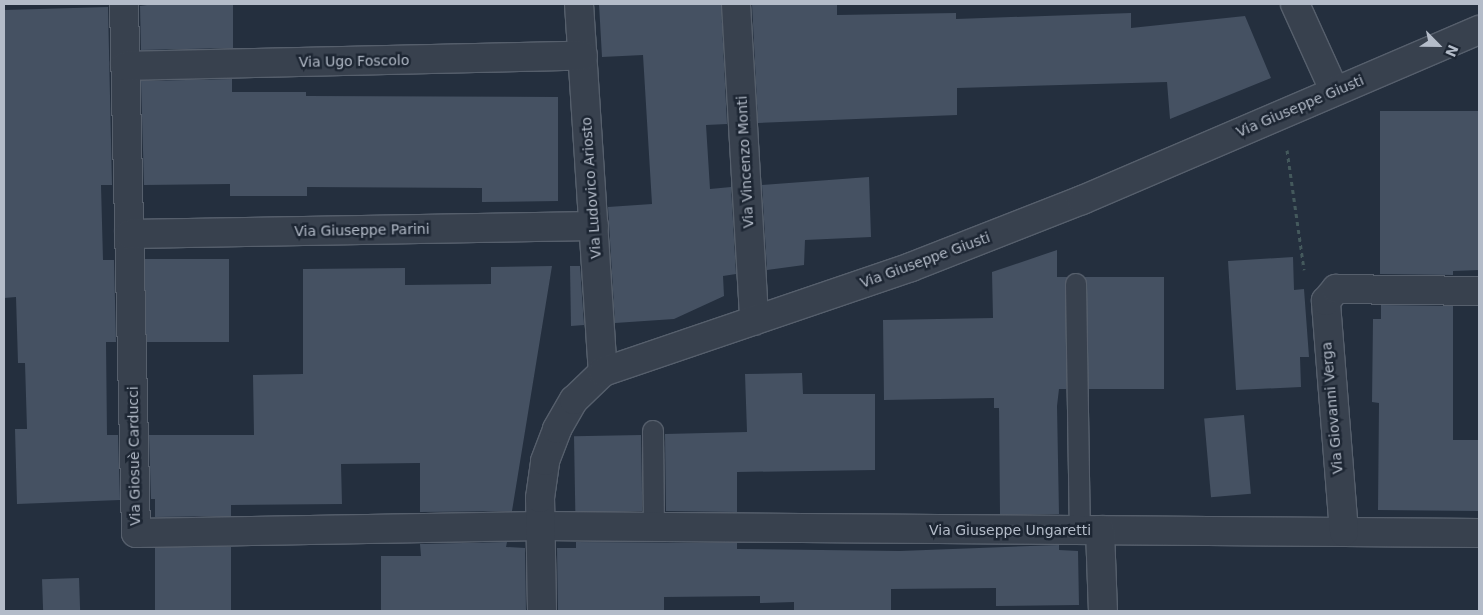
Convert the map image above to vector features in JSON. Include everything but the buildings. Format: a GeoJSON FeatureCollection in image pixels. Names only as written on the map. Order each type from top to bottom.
{"type":"FeatureCollection","features":[{"type":"Feature","properties":{"kind":"street","name":"Via Giosuè Carducci"},"geometry":{"type":"LineString","coordinates":[[124,4],[136,533],[541,526]]}},
{"type":"Feature","properties":{"kind":"street","name":"Via Ludovico Ariosto"},"geometry":{"type":"LineString","coordinates":[[579,4],[603,372]]}},
{"type":"Feature","properties":{"kind":"street","name":"Via Vincenzo Monti"},"geometry":{"type":"LineString","coordinates":[[736,4],[754,320]]}},
{"type":"Feature","properties":{"kind":"street"},"geometry":{"type":"LineString","coordinates":[[1296,4],[1334,90]]}},
{"type":"Feature","properties":{"kind":"street","name":"Via Giuseppe Giusti"},"geometry":{"type":"LineString","coordinates":[[542,611],[541,526],[546,461],[557,429],[574,400],[603,372],[911,267],[1082,200],[1282,112],[1479,30]]}},
{"type":"Feature","properties":{"kind":"street","name":"Via Ugo Foscolo"},"geometry":{"type":"LineString","coordinates":[[125,66],[583,56]]}},
{"type":"Feature","properties":{"kind":"street","name":"Via Giuseppe Parini"},"geometry":{"type":"LineString","coordinates":[[129,234],[594,226]]}},
{"type":"Feature","properties":{"kind":"street"},"geometry":{"type":"LineString","coordinates":[[1331,295],[1479,291]]}},
{"type":"Feature","properties":{"kind":"street","name":"Via Giovanni Verga"},"geometry":{"type":"LineString","coordinates":[[1331,295],[1344,532]]}},
{"type":"Feature","properties":{"kind":"street","name":"Via Giuseppe Ungaretti"},"geometry":{"type":"LineString","coordinates":[[541,526],[1479,533]]}},
{"type":"Feature","properties":{"kind":"street"},"geometry":{"type":"LineString","coordinates":[[1090,530],[1103,611]]}},
{"type":"Feature","properties":{"kind":"lane"},"geometry":{"type":"LineString","coordinates":[[1076,284],[1090,530]]}},
{"type":"Feature","properties":{"kind":"lane"},"geometry":{"type":"LineString","coordinates":[[653,431],[654,528]]}},
{"type":"Feature","properties":{"kind":"path"},"geometry":{"type":"LineString","coordinates":[[1282,112],[1305,276],[1331,295]]}}]}
